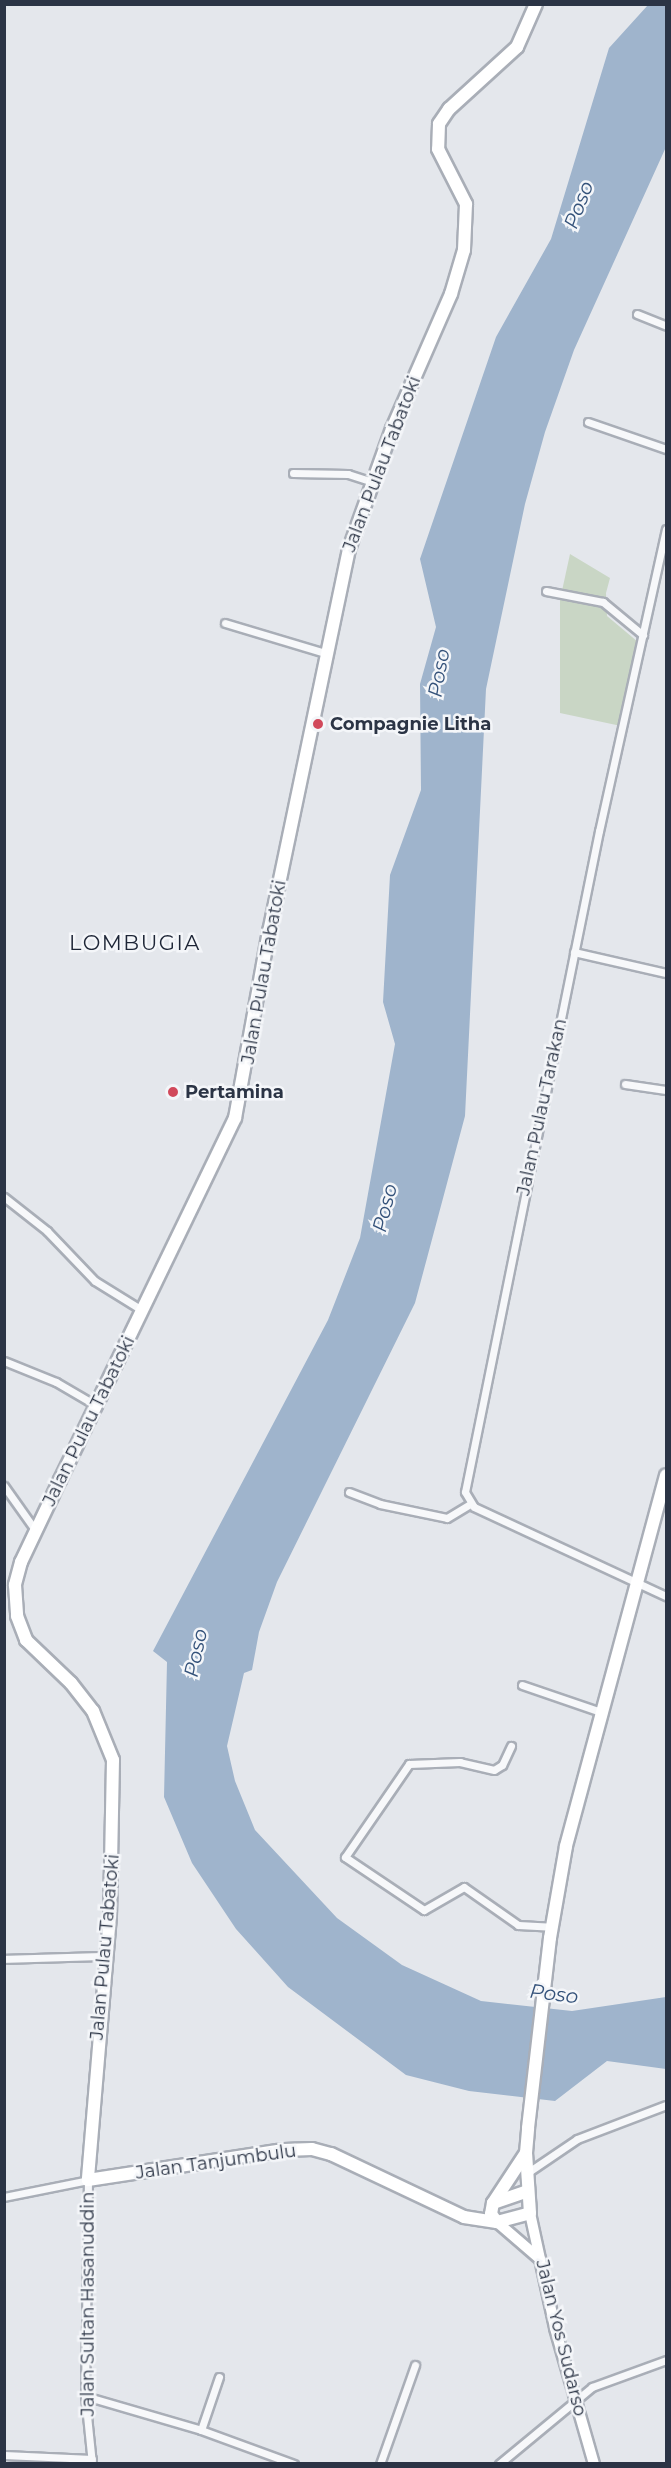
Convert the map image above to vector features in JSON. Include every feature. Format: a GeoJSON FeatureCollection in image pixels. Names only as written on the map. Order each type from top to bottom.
{"type":"FeatureCollection","features":[{"type":"Feature","properties":{"kind":"highway","name":"Jalan Pulau Tabatoki"},"geometry":{"type":"LineString","coordinates":[[88,2180],[112,1875],[113,1760],[93,1711],[26,1640],[17,1616],[16,1577],[235,1118],[326,653],[349,549],[373,482],[451,294],[464,250],[467,211],[438,149],[440,119],[517,47],[536,4]]}},
{"type":"Feature","properties":{"kind":"highway"},"geometry":{"type":"LineString","coordinates":[[493,2203],[491,2214],[497,2222],[530,2213],[526,2153],[528,2128],[551,1933],[566,1846],[666,1475]]}},
{"type":"Feature","properties":{"kind":"highway","name":"Jalan Tanjumbulu"},"geometry":{"type":"LineString","coordinates":[[88,2180],[284,2150],[312,2149],[331,2154],[424,2200],[474,2219],[497,2222]]}},
{"type":"Feature","properties":{"kind":"highway"},"geometry":{"type":"LineString","coordinates":[[474,2219],[493,2203],[526,2153]]}},
{"type":"Feature","properties":{"kind":"highway"},"geometry":{"type":"LineString","coordinates":[[493,2203],[528,2191]]}},
{"type":"Feature","properties":{"kind":"main road","name":"Jalan Yos Sudarso"},"geometry":{"type":"LineString","coordinates":[[530,2213],[575,2398],[594,2463]]}},
{"type":"Feature","properties":{"kind":"main road"},"geometry":{"type":"LineString","coordinates":[[497,2222],[540,2259]]}},
{"type":"Feature","properties":{"kind":"street"},"geometry":{"type":"LineString","coordinates":[[637,314],[666,326]]}},
{"type":"Feature","properties":{"kind":"street"},"geometry":{"type":"LineString","coordinates":[[588,422],[666,449]]}},
{"type":"Feature","properties":{"kind":"street"},"geometry":{"type":"LineString","coordinates":[[294,473],[348,474],[373,482]]}},
{"type":"Feature","properties":{"kind":"street","name":"Jalan Pulau Tarakan"},"geometry":{"type":"LineString","coordinates":[[470,1504],[465,1492],[478,1420],[574,952],[666,529]]}},
{"type":"Feature","properties":{"kind":"street"},"geometry":{"type":"LineString","coordinates":[[546,591],[603,602],[643,635]]}},
{"type":"Feature","properties":{"kind":"street"},"geometry":{"type":"LineString","coordinates":[[225,623],[326,653]]}},
{"type":"Feature","properties":{"kind":"street"},"geometry":{"type":"LineString","coordinates":[[574,952],[666,973]]}},
{"type":"Feature","properties":{"kind":"street"},"geometry":{"type":"LineString","coordinates":[[624,1084],[666,1090]]}},
{"type":"Feature","properties":{"kind":"street"},"geometry":{"type":"LineString","coordinates":[[4,1197],[47,1231],[94,1281],[142,1310]]}},
{"type":"Feature","properties":{"kind":"street"},"geometry":{"type":"LineString","coordinates":[[4,1361],[56,1382],[97,1406]]}},
{"type":"Feature","properties":{"kind":"street"},"geometry":{"type":"LineString","coordinates":[[4,1486],[36,1531]]}},
{"type":"Feature","properties":{"kind":"street"},"geometry":{"type":"LineString","coordinates":[[349,1492],[377,1503],[447,1518],[470,1504],[639,1581],[666,1596]]}},
{"type":"Feature","properties":{"kind":"street"},"geometry":{"type":"LineString","coordinates":[[522,1684],[601,1712]]}},
{"type":"Feature","properties":{"kind":"street"},"geometry":{"type":"LineString","coordinates":[[511,1746],[502,1765],[494,1770],[460,1762],[410,1764],[344,1856],[424,1910],[464,1887],[518,1925],[551,1933]]}},
{"type":"Feature","properties":{"kind":"street"},"geometry":{"type":"LineString","coordinates":[[4,1959],[106,1956]]}},
{"type":"Feature","properties":{"kind":"street"},"geometry":{"type":"LineString","coordinates":[[527,2174],[576,2139],[666,2105]]}},
{"type":"Feature","properties":{"kind":"street"},"geometry":{"type":"LineString","coordinates":[[4,2197],[88,2180]]}},
{"type":"Feature","properties":{"kind":"street","name":"Jalan Sultan Hasanuddin"},"geometry":{"type":"LineString","coordinates":[[88,2180],[86,2397],[92,2461]]}},
{"type":"Feature","properties":{"kind":"street"},"geometry":{"type":"LineString","coordinates":[[499,2463],[575,2398],[615,2376],[666,2361]]}},
{"type":"Feature","properties":{"kind":"street"},"geometry":{"type":"LineString","coordinates":[[380,2463],[415,2365]]}},
{"type":"Feature","properties":{"kind":"street"},"geometry":{"type":"LineString","coordinates":[[201,2430],[219,2378]]}},
{"type":"Feature","properties":{"kind":"street"},"geometry":{"type":"LineString","coordinates":[[86,2397],[201,2430],[294,2463]]}},
{"type":"Feature","properties":{"kind":"street"},"geometry":{"type":"LineString","coordinates":[[4,2455],[92,2461]]}},
{"type":"Feature","properties":{"kind":"green space"},"geometry":{"type":"Polygon","coordinates":[[[570,554],[610,578],[606,593],[607,616],[638,642],[621,726],[560,713],[560,600],[570,554]]]}},
{"type":"Feature","properties":{"kind":"water","name":"Poso"},"geometry":{"type":"Polygon","coordinates":[[[648,5],[666,5],[666,147],[574,350],[545,432],[525,504],[486,689],[465,1116],[415,1303],[277,1582],[259,1632],[252,1670],[244,1673],[227,1746],[235,1781],[255,1830],[337,1918],[402,1965],[481,2001],[572,2011],[666,1997],[666,2069],[607,2061],[555,2101],[469,2091],[406,2075],[288,1987],[236,1929],[192,1863],[164,1797],[167,1662],[153,1651],[328,1320],[360,1238],[395,1044],[383,1002],[390,875],[421,790],[420,684],[436,627],[420,559],[496,337],[551,239],[609,48],[648,5]]]}},
{"type":"Feature","properties":{"kind":"place","name":"Compagnie Litha"},"geometry":{"type":"Point","coordinates":[318,724]}},
{"type":"Feature","properties":{"kind":"place","name":"Pertamina"},"geometry":{"type":"Point","coordinates":[173,1092]}},
{"type":"Feature","properties":{"kind":"district","name":"LOMBUGIA"},"geometry":{"type":"Point","coordinates":[135,943]}}]}
